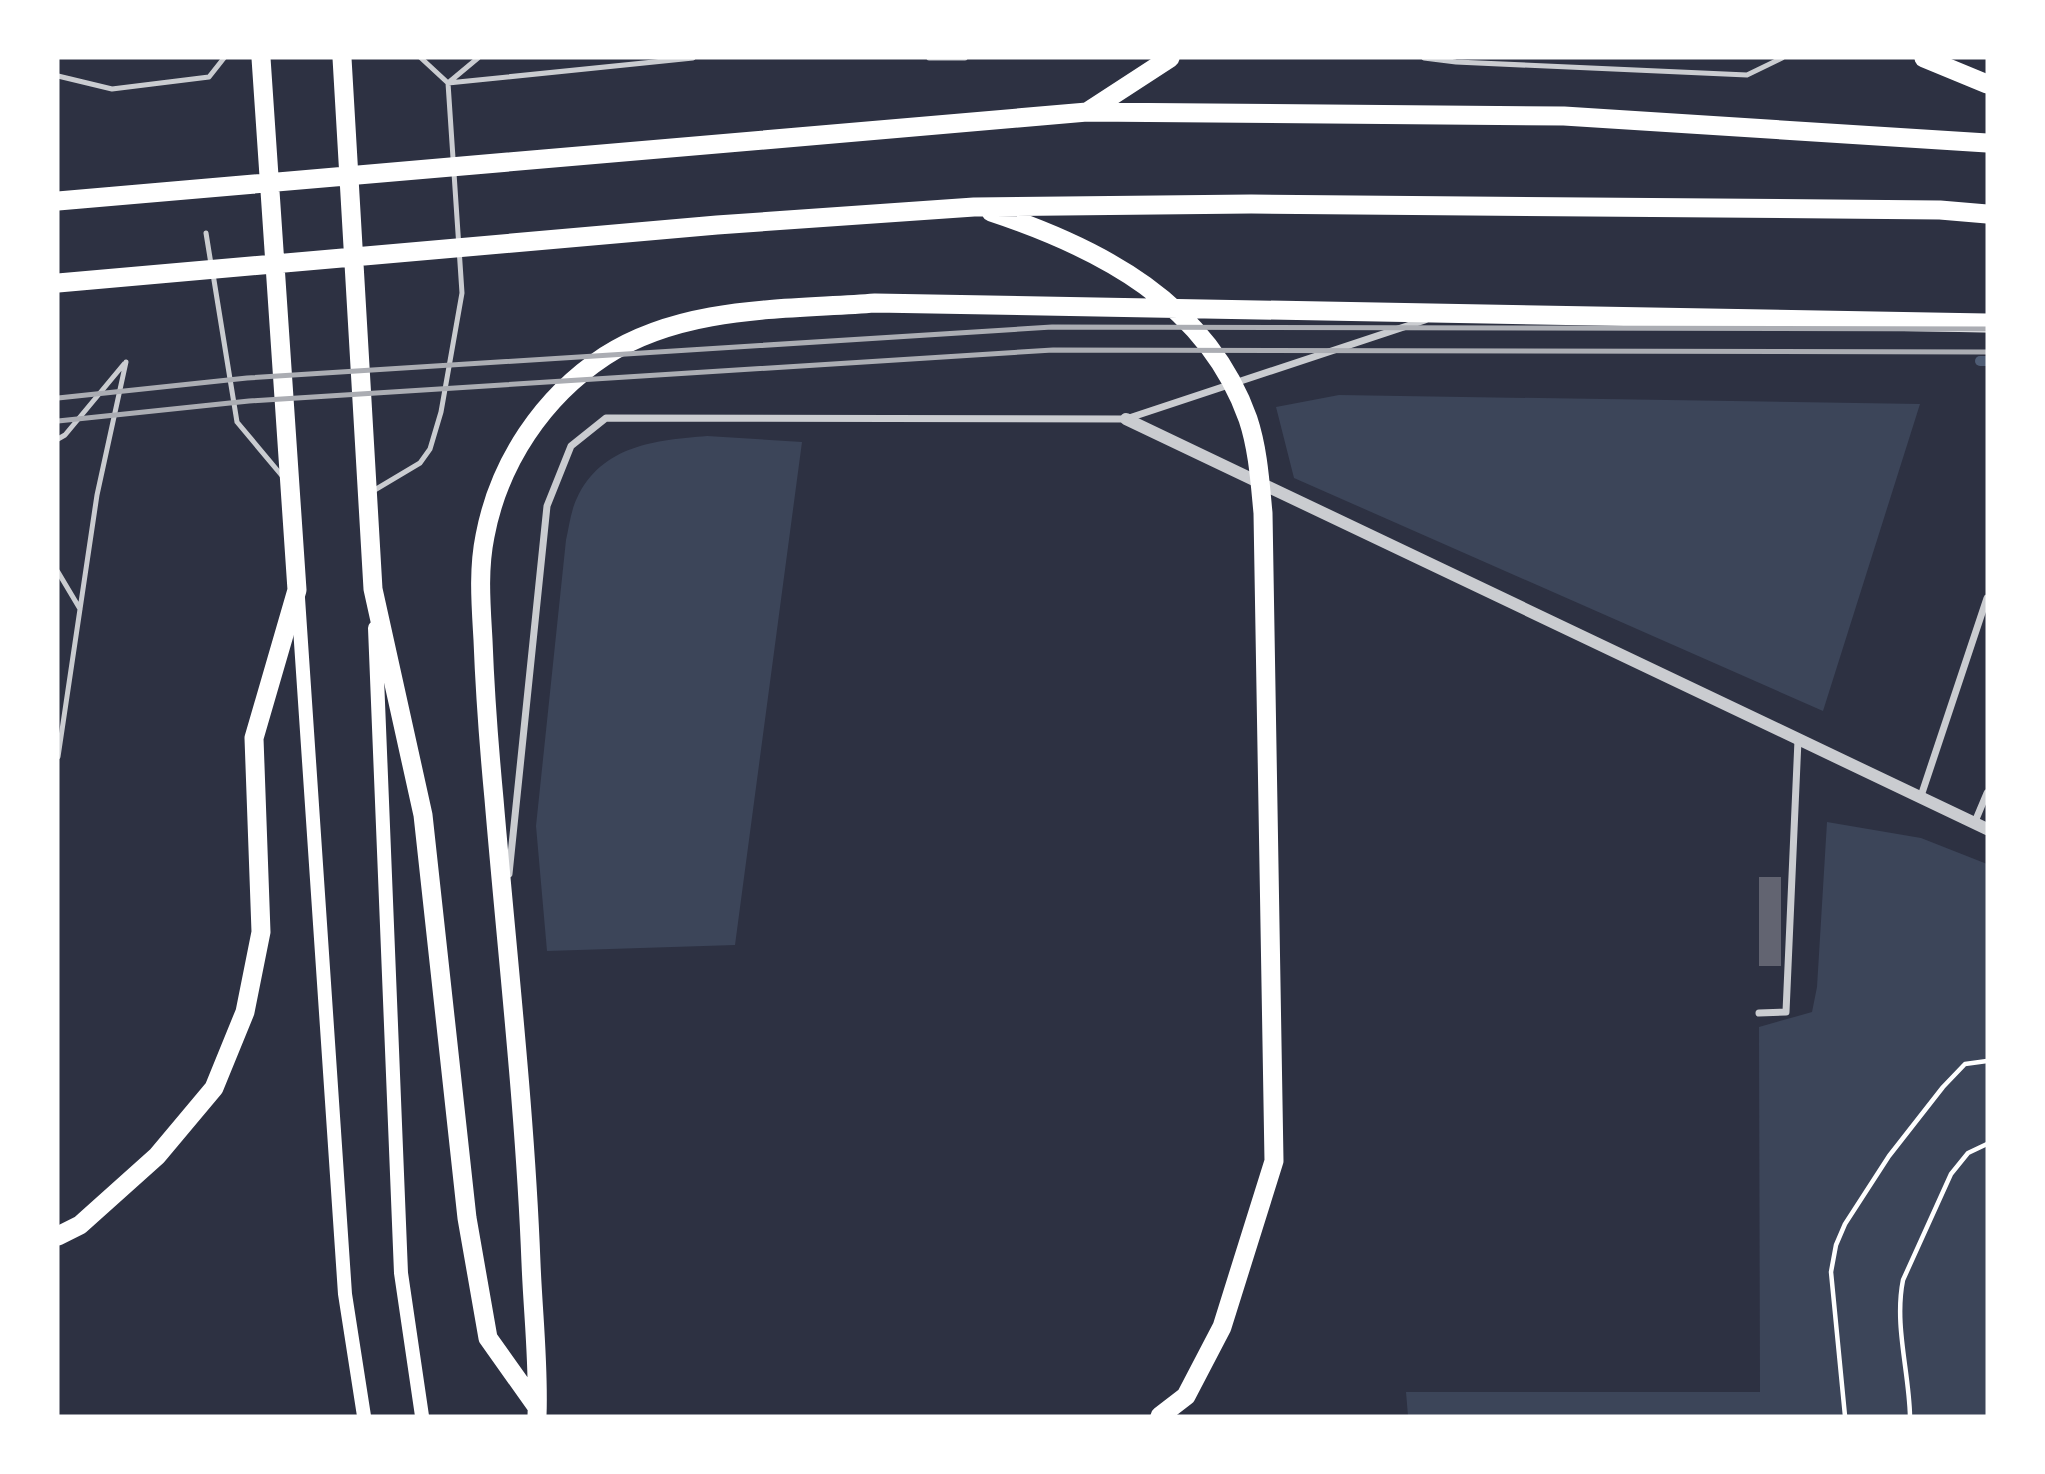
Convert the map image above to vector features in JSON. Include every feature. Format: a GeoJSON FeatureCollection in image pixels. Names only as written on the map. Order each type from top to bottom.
{"type":"FeatureCollection","features":[{"type":"Feature","properties":{"kind":"highway"},"geometry":{"type":"LineString","coordinates":[[58,1236],[80,1225],[157,1156],[214,1088],[245,1012],[261,932],[254,738],[297,590],[261,58]]}},
{"type":"Feature","properties":{"kind":"highway"},"geometry":{"type":"LineString","coordinates":[[342,58],[373,589],[423,815],[467,1218],[488,1338],[539,1414]]}},
{"type":"Feature","properties":{"kind":"highway"},"geometry":{"type":"LineString","coordinates":[[1087,112],[1170,58]]}},
{"type":"Feature","properties":{"kind":"highway"},"geometry":{"type":"LineString","coordinates":[[1924,58],[1987,84]]}},
{"type":"Feature","properties":{"kind":"highway"},"geometry":{"type":"LineString","coordinates":[[58,201],[1087,112],[1564,116],[1987,143]]}},
{"type":"Feature","properties":{"kind":"highway"},"geometry":{"type":"LineString","coordinates":[[58,283],[717,225],[974,207],[1251,204],[1940,210],[1987,214]]}},
{"type":"Feature","properties":{"kind":"highway"},"geometry":{"type":"LineString","coordinates":[[974,207],[1081,246],[1125,270],[1170,304],[1233,383],[1248,420],[1259,466],[1263,513],[1274,1161],[1222,1327],[1186,1396],[1160,1416]]}},
{"type":"Feature","properties":{"kind":"highway"},"geometry":{"type":"LineString","coordinates":[[539,1414],[527,1174],[487,721],[480,575],[484,537],[494,500],[526,433],[576,378],[606,355],[639,337],[711,316],[875,303],[1987,323]]}},
{"type":"Feature","properties":{"kind":"main road"},"geometry":{"type":"LineString","coordinates":[[373,589],[401,1273],[422,1416]]}},
{"type":"Feature","properties":{"kind":"main road"},"geometry":{"type":"LineString","coordinates":[[297,590],[345,1294],[364,1416]]}},
{"type":"Feature","properties":{"kind":"street"},"geometry":{"type":"LineString","coordinates":[[504,918],[547,506],[571,446],[606,418],[1126,419],[1449,312]]}},
{"type":"Feature","properties":{"kind":"street"},"geometry":{"type":"LineString","coordinates":[[1126,419],[1987,829]]}},
{"type":"Feature","properties":{"kind":"street"},"geometry":{"type":"LineString","coordinates":[[1920,799],[1987,598]]}},
{"type":"Feature","properties":{"kind":"street"},"geometry":{"type":"LineString","coordinates":[[1759,1013],[1786,1012],[1798,740]]}},
{"type":"Feature","properties":{"kind":"street"},"geometry":{"type":"LineString","coordinates":[[1975,824],[1987,793]]}},
{"type":"Feature","properties":{"kind":"lane"},"geometry":{"type":"LineString","coordinates":[[58,76],[112,89],[209,77],[224,58]]}},
{"type":"Feature","properties":{"kind":"lane"},"geometry":{"type":"LineString","coordinates":[[367,494],[420,463],[430,449],[441,412],[462,293],[448,83],[421,58]]}},
{"type":"Feature","properties":{"kind":"lane"},"geometry":{"type":"LineString","coordinates":[[448,83],[478,58]]}},
{"type":"Feature","properties":{"kind":"lane"},"geometry":{"type":"LineString","coordinates":[[448,83],[693,58]]}},
{"type":"Feature","properties":{"kind":"lane"},"geometry":{"type":"LineString","coordinates":[[929,58],[965,58]]}},
{"type":"Feature","properties":{"kind":"lane"},"geometry":{"type":"LineString","coordinates":[[1424,58],[1456,62],[1747,75],[1782,58]]}},
{"type":"Feature","properties":{"kind":"lane"},"geometry":{"type":"LineString","coordinates":[[206,233],[237,422],[292,487]]}},
{"type":"Feature","properties":{"kind":"lane"},"geometry":{"type":"LineString","coordinates":[[58,439],[65,435],[126,362],[97,495],[58,757]]}},
{"type":"Feature","properties":{"kind":"lane"},"geometry":{"type":"LineString","coordinates":[[58,572],[80,609]]}},
{"type":"Feature","properties":{"kind":"path"},"geometry":{"type":"LineString","coordinates":[[1845,1416],[1831,1272],[1836,1244],[1845,1224],[1889,1156],[1943,1087],[1965,1064],[1987,1061]]}},
{"type":"Feature","properties":{"kind":"path"},"geometry":{"type":"LineString","coordinates":[[1910,1416],[1900,1328],[1899,1297],[1903,1280],[1951,1174],[1968,1153],[1987,1144]]}},
{"type":"Feature","properties":{"kind":"shaded area"},"geometry":{"type":"Polygon","coordinates":[[[1339,395],[1920,404],[1823,711],[1294,478],[1276,407],[1339,395]]]}},
{"type":"Feature","properties":{"kind":"shaded area"},"geometry":{"type":"Polygon","coordinates":[[[707,436],[802,442],[735,945],[547,951],[536,826],[566,540],[573,508],[588,480],[616,456],[650,443],[707,436]]]}},
{"type":"Feature","properties":{"kind":"shaded area"},"geometry":{"type":"Polygon","coordinates":[[[1827,822],[1921,838],[1987,864],[1987,1416],[1408,1416],[1406,1392],[1760,1392],[1759,1027],[1812,1012],[1817,987],[1827,822]]]}},
{"type":"Feature","properties":{"kind":"building"},"geometry":{"type":"Polygon","coordinates":[[[1759,877],[1781,877],[1781,966],[1759,966],[1759,877]]]}},
{"type":"Feature","properties":{"kind":"waterway"},"geometry":{"type":"LineString","coordinates":[[1980,361],[1987,361]]}},
{"type":"Feature","properties":{"kind":"railway"},"geometry":{"type":"LineString","coordinates":[[58,398],[247,378],[1052,327],[1987,329]]}},
{"type":"Feature","properties":{"kind":"railway"},"geometry":{"type":"LineString","coordinates":[[58,421],[249,401],[1053,350],[1987,352]]}}]}
